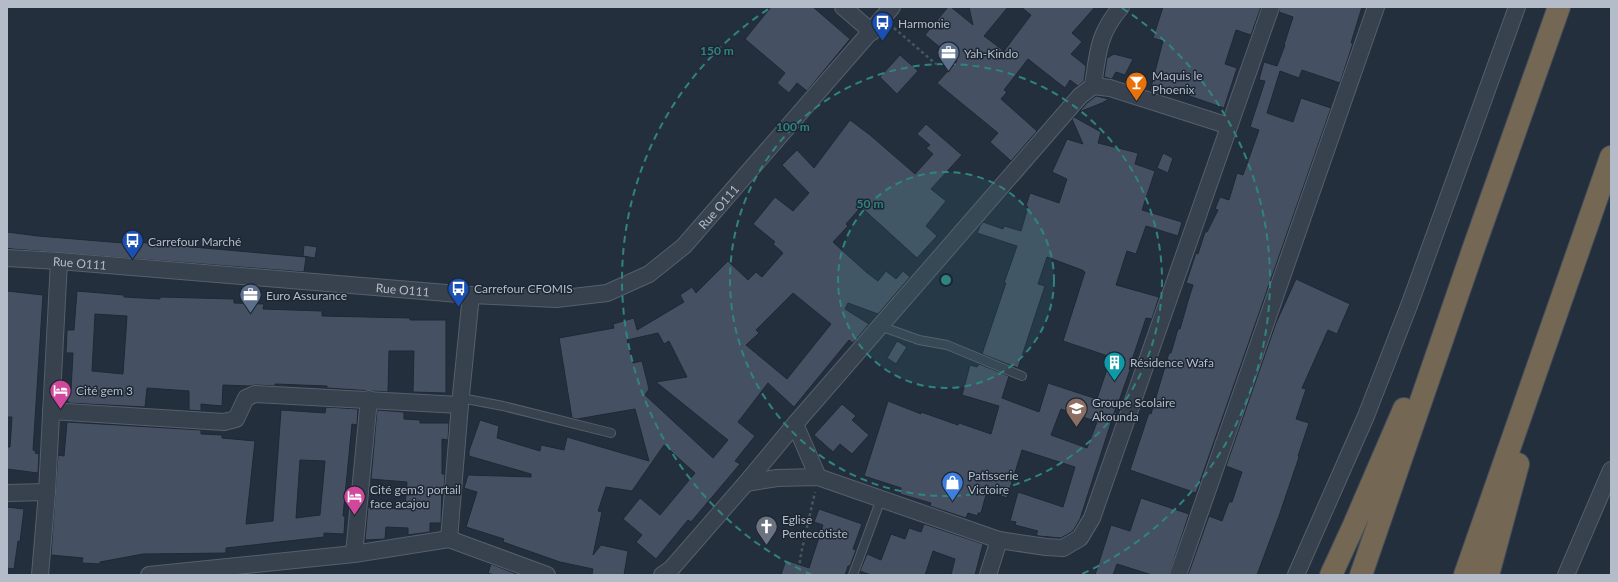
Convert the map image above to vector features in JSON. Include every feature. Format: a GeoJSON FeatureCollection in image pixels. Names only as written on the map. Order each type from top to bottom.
{"type":"FeatureCollection","features":[{"type":"Feature","properties":{"kind":"highway"},"geometry":{"type":"LineString","coordinates":[[1362,575],[1473,250],[1560,7]]}},
{"type":"Feature","properties":{"kind":"highway"},"geometry":{"type":"LineString","coordinates":[[1465,575],[1611,157]]}},
{"type":"Feature","properties":{"kind":"highway"},"geometry":{"type":"LineString","coordinates":[[1331,575],[1354,526],[1473,250]]}},
{"type":"Feature","properties":{"kind":"highway"},"geometry":{"type":"LineString","coordinates":[[1488,575],[1564,290]]}},
{"type":"Feature","properties":{"kind":"street"},"geometry":{"type":"LineString","coordinates":[[843,7],[872,32]]}},
{"type":"Feature","properties":{"kind":"street"},"geometry":{"type":"LineString","coordinates":[[662,575],[671,569],[746,484],[795,424],[1080,96],[1093,86],[1101,39],[1111,19],[1121,7]]}},
{"type":"Feature","properties":{"kind":"street"},"geometry":{"type":"LineString","coordinates":[[746,484],[777,478],[818,477],[999,540],[1063,548],[1080,538],[1092,518],[1271,7]]}},
{"type":"Feature","properties":{"kind":"street"},"geometry":{"type":"LineString","coordinates":[[1178,575],[1376,7]]}},
{"type":"Feature","properties":{"kind":"street"},"geometry":{"type":"LineString","coordinates":[[1296,575],[1366,416],[1410,303],[1517,7]]}},
{"type":"Feature","properties":{"kind":"street","name":"Rue O111"},"geometry":{"type":"LineString","coordinates":[[7,258],[472,295],[556,299],[607,293],[649,274],[684,246],[887,13]]}},
{"type":"Feature","properties":{"kind":"street"},"geometry":{"type":"LineString","coordinates":[[1093,86],[1110,88],[1229,126]]}},
{"type":"Feature","properties":{"kind":"street"},"geometry":{"type":"LineString","coordinates":[[40,575],[47,492],[59,261]]}},
{"type":"Feature","properties":{"kind":"street"},"geometry":{"type":"LineString","coordinates":[[450,539],[461,401],[472,295]]}},
{"type":"Feature","properties":{"kind":"street"},"geometry":{"type":"LineString","coordinates":[[51,411],[224,422],[236,419],[246,398],[256,394],[461,401]]}},
{"type":"Feature","properties":{"kind":"street"},"geometry":{"type":"LineString","coordinates":[[354,554],[369,399]]}},
{"type":"Feature","properties":{"kind":"street"},"geometry":{"type":"LineString","coordinates":[[795,424],[818,477]]}},
{"type":"Feature","properties":{"kind":"street"},"geometry":{"type":"LineString","coordinates":[[1566,575],[1611,470]]}},
{"type":"Feature","properties":{"kind":"street"},"geometry":{"type":"LineString","coordinates":[[7,493],[47,492]]}},
{"type":"Feature","properties":{"kind":"street"},"geometry":{"type":"LineString","coordinates":[[149,575],[354,554],[450,539],[547,575]]}},
{"type":"Feature","properties":{"kind":"street"},"geometry":{"type":"LineString","coordinates":[[988,575],[999,540]]}},
{"type":"Feature","properties":{"kind":"lane"},"geometry":{"type":"LineString","coordinates":[[880,326],[920,340],[947,345],[1022,376]]}},
{"type":"Feature","properties":{"kind":"lane"},"geometry":{"type":"LineString","coordinates":[[461,401],[503,406],[611,433]]}},
{"type":"Feature","properties":{"kind":"lane"},"geometry":{"type":"LineString","coordinates":[[853,575],[881,499]]}},
{"type":"Feature","properties":{"kind":"path"},"geometry":{"type":"LineString","coordinates":[[887,13],[936,64]]}},
{"type":"Feature","properties":{"kind":"path"},"geometry":{"type":"LineString","coordinates":[[798,575],[801,554],[818,477]]}},
{"type":"Feature","properties":{"kind":"building"},"geometry":{"type":"Polygon","coordinates":[[[771,7],[813,7],[850,39],[807,91],[797,83],[789,93],[777,83],[785,73],[745,39],[771,7]]]}},
{"type":"Feature","properties":{"kind":"building"},"geometry":{"type":"Polygon","coordinates":[[[948,7],[951,7],[973,25],[969,7],[1008,7],[984,36],[1004,51],[1031,15],[1021,7],[1095,7],[1072,33],[1082,42],[1071,54],[1086,66],[1084,81],[1078,86],[1070,80],[1065,88],[1028,59],[1004,90],[1007,92],[1001,99],[1037,131],[1011,161],[990,142],[998,133],[937,83],[957,61],[925,35],[948,7]]]}},
{"type":"Feature","properties":{"kind":"building"},"geometry":{"type":"Polygon","coordinates":[[[1163,7],[1261,7],[1251,35],[1236,30],[1225,64],[1237,68],[1224,108],[1166,88],[1164,95],[1150,91],[1163,41],[1153,38],[1163,7]]]}},
{"type":"Feature","properties":{"kind":"building"},"geometry":{"type":"Polygon","coordinates":[[[1280,7],[1362,7],[1351,43],[1353,43],[1340,83],[1302,70],[1299,78],[1280,71],[1267,113],[1293,122],[1301,98],[1331,108],[1196,493],[1130,470],[1149,413],[1151,414],[1169,353],[1171,353],[1178,329],[1180,329],[1193,285],[1186,283],[1196,253],[1198,254],[1205,232],[1207,232],[1218,210],[1215,209],[1220,197],[1229,200],[1237,173],[1243,175],[1259,130],[1250,127],[1265,81],[1259,80],[1264,62],[1277,66],[1293,17],[1279,12],[1280,7]]]}},
{"type":"Feature","properties":{"kind":"building"},"geometry":{"type":"Polygon","coordinates":[[[1114,54],[1133,59],[1125,75],[1116,72],[1112,79],[1104,77],[1107,58],[1114,54]]]}},
{"type":"Feature","properties":{"kind":"building"},"geometry":{"type":"Polygon","coordinates":[[[900,55],[918,71],[897,94],[880,77],[900,55]]]}},
{"type":"Feature","properties":{"kind":"building"},"geometry":{"type":"Polygon","coordinates":[[[1096,96],[1109,99],[1079,112],[1087,103],[1096,96]]]}},
{"type":"Feature","properties":{"kind":"building"},"geometry":{"type":"Polygon","coordinates":[[[1074,117],[1101,132],[1098,143],[1138,153],[1135,164],[1155,171],[1142,210],[1182,222],[1178,236],[1146,226],[1136,254],[1127,251],[1116,285],[1159,297],[1152,319],[1146,318],[1080,519],[1073,531],[1061,538],[1036,535],[1038,531],[1015,525],[1016,522],[1010,521],[1018,492],[1063,507],[1075,467],[1022,450],[1007,498],[987,491],[981,513],[978,513],[978,516],[968,513],[966,518],[930,506],[931,503],[900,494],[901,488],[864,476],[888,401],[921,414],[921,412],[958,425],[959,423],[991,434],[999,406],[962,395],[970,365],[977,367],[979,364],[1009,376],[1002,398],[1039,412],[1048,383],[1097,399],[1111,357],[1063,341],[1085,272],[1082,270],[1047,257],[1038,284],[1045,286],[1018,368],[982,354],[1017,246],[977,233],[983,222],[1003,229],[1004,226],[1021,231],[1028,207],[1026,206],[1030,193],[1059,203],[1067,179],[1052,172],[1067,139],[1083,144],[1072,119],[1074,117]],[[1061,409],[1051,435],[1087,448],[1097,422],[1061,409]]]}},
{"type":"Feature","properties":{"kind":"building"},"geometry":{"type":"Polygon","coordinates":[[[850,120],[870,135],[915,174],[933,154],[926,148],[930,145],[917,134],[926,124],[962,155],[931,189],[946,201],[926,226],[937,236],[917,258],[861,207],[846,224],[848,226],[833,242],[866,272],[878,281],[886,271],[896,279],[903,271],[910,277],[878,314],[848,303],[845,309],[869,324],[853,343],[849,340],[794,407],[768,383],[738,422],[755,436],[735,461],[740,464],[691,522],[688,520],[656,559],[636,542],[642,535],[623,519],[640,498],[660,515],[695,473],[664,445],[632,491],[606,487],[598,511],[602,512],[593,555],[601,545],[628,551],[624,575],[592,575],[593,569],[560,562],[503,542],[504,539],[466,527],[477,492],[464,488],[468,475],[531,477],[531,474],[469,456],[469,451],[480,420],[499,426],[497,438],[540,451],[541,445],[564,450],[567,437],[649,461],[635,409],[577,419],[572,418],[559,338],[614,328],[613,324],[634,318],[637,330],[684,302],[680,295],[692,287],[696,293],[728,261],[748,280],[756,272],[762,277],[783,253],[773,244],[775,242],[753,224],[775,197],[793,211],[809,193],[782,165],[797,150],[814,168],[850,120]],[[793,293],[756,330],[759,333],[746,345],[787,379],[831,324],[793,293]],[[658,333],[627,340],[633,363],[642,361],[649,389],[645,395],[713,458],[728,440],[656,382],[687,377],[669,341],[664,344],[658,333]]]}},
{"type":"Feature","properties":{"kind":"building"},"geometry":{"type":"Polygon","coordinates":[[[1163,153],[1173,158],[1168,173],[1157,168],[1163,153]]]}},
{"type":"Feature","properties":{"kind":"building"},"geometry":{"type":"Polygon","coordinates":[[[7,232],[38,236],[135,244],[136,242],[306,257],[304,272],[12,249],[7,248],[7,232]]]}},
{"type":"Feature","properties":{"kind":"building"},"geometry":{"type":"Polygon","coordinates":[[[304,245],[317,247],[315,258],[303,256],[304,245]]]}},
{"type":"Feature","properties":{"kind":"building"},"geometry":{"type":"Polygon","coordinates":[[[1296,279],[1350,304],[1337,334],[1328,330],[1302,388],[1306,389],[1296,419],[1309,423],[1279,516],[1257,575],[1188,575],[1209,516],[1222,521],[1229,502],[1232,502],[1242,472],[1226,466],[1276,323],[1296,279]]]}},
{"type":"Feature","properties":{"kind":"building"},"geometry":{"type":"Polygon","coordinates":[[[7,291],[43,295],[33,450],[36,451],[35,453],[39,454],[38,473],[7,469],[7,447],[10,447],[12,417],[7,417],[7,291]]]}},
{"type":"Feature","properties":{"kind":"building"},"geometry":{"type":"Polygon","coordinates":[[[77,291],[124,295],[124,297],[160,299],[160,297],[234,299],[234,303],[264,304],[263,309],[322,311],[322,316],[446,320],[446,393],[413,392],[414,351],[389,351],[388,392],[327,388],[327,386],[275,384],[275,386],[223,385],[222,406],[201,404],[201,411],[189,410],[189,391],[147,388],[145,407],[68,403],[68,401],[63,401],[64,389],[71,390],[73,353],[66,353],[67,330],[74,330],[77,291]],[[95,314],[92,371],[123,374],[127,316],[95,314]]]}},
{"type":"Feature","properties":{"kind":"building"},"geometry":{"type":"Polygon","coordinates":[[[897,341],[907,347],[896,364],[887,358],[897,341]]]}},
{"type":"Feature","properties":{"kind":"building"},"geometry":{"type":"Polygon","coordinates":[[[842,404],[856,416],[852,420],[869,435],[852,454],[840,444],[833,452],[814,435],[842,404]]]}},
{"type":"Feature","properties":{"kind":"building"},"geometry":{"type":"Polygon","coordinates":[[[326,407],[358,409],[357,425],[352,424],[343,516],[345,516],[344,534],[324,533],[324,537],[226,548],[226,553],[143,554],[100,562],[100,564],[82,563],[83,558],[51,555],[58,455],[64,456],[67,422],[201,430],[201,434],[222,435],[222,438],[255,441],[246,524],[273,521],[281,410],[325,413],[326,407]],[[300,460],[296,518],[320,515],[325,461],[300,460]]]}},
{"type":"Feature","properties":{"kind":"building"},"geometry":{"type":"Polygon","coordinates":[[[377,410],[404,412],[404,419],[420,420],[420,423],[449,423],[448,440],[442,439],[442,474],[445,474],[444,489],[442,489],[441,523],[430,523],[430,532],[408,535],[408,528],[386,527],[385,539],[365,540],[368,507],[404,509],[405,506],[407,482],[371,479],[377,410]]]}},
{"type":"Feature","properties":{"kind":"building"},"geometry":{"type":"Polygon","coordinates":[[[1141,498],[1189,514],[1169,575],[1152,575],[1117,564],[1113,575],[1095,575],[1111,525],[1130,531],[1141,498]]]}},
{"type":"Feature","properties":{"kind":"building"},"geometry":{"type":"Polygon","coordinates":[[[7,507],[24,509],[20,542],[18,541],[14,569],[7,568],[7,507]]]}},
{"type":"Feature","properties":{"kind":"building"},"geometry":{"type":"Polygon","coordinates":[[[819,509],[862,524],[853,549],[856,550],[845,575],[781,575],[786,560],[809,568],[823,525],[814,522],[819,509]]]}},
{"type":"Feature","properties":{"kind":"building"},"geometry":{"type":"Polygon","coordinates":[[[924,524],[983,544],[975,575],[951,575],[955,559],[933,551],[925,575],[871,575],[860,571],[867,554],[881,560],[891,534],[905,539],[909,528],[921,532],[924,524]]]}},
{"type":"Feature","properties":{"kind":"building"},"geometry":{"type":"Polygon","coordinates":[[[491,564],[519,575],[494,575],[488,573],[491,564]]]}},
{"type":"Feature","properties":{"kind":"place","name":"Harmonie"},"geometry":{"type":"Point","coordinates":[883,42]}},
{"type":"Feature","properties":{"kind":"place","name":"Yah-Kindo"},"geometry":{"type":"Point","coordinates":[948,72]}},
{"type":"Feature","properties":{"kind":"place","name":"Maquis le Phoenix"},"geometry":{"type":"Point","coordinates":[1137,102]}},
{"type":"Feature","properties":{"kind":"place","name":"Carrefour Marché"},"geometry":{"type":"Point","coordinates":[132,260]}},
{"type":"Feature","properties":{"kind":"place","name":"Carrefour CFOMIS"},"geometry":{"type":"Point","coordinates":[459,308]}},
{"type":"Feature","properties":{"kind":"place","name":"Euro Assurance"},"geometry":{"type":"Point","coordinates":[251,314]}},
{"type":"Feature","properties":{"kind":"place","name":"Résidence Wafa"},"geometry":{"type":"Point","coordinates":[1114,382]}},
{"type":"Feature","properties":{"kind":"place","name":"Cité gem 3"},"geometry":{"type":"Point","coordinates":[60,410]}},
{"type":"Feature","properties":{"kind":"place","name":"Groupe Scolaire Akounda"},"geometry":{"type":"Point","coordinates":[1076,428]}},
{"type":"Feature","properties":{"kind":"place","name":"Patisserie Victoire"},"geometry":{"type":"Point","coordinates":[953,502]}},
{"type":"Feature","properties":{"kind":"place","name":"Cité gem3 portail face acajou"},"geometry":{"type":"Point","coordinates":[354,516]}},
{"type":"Feature","properties":{"kind":"place","name":"Eglise Pentecôtiste"},"geometry":{"type":"Point","coordinates":[766,546]}}]}
